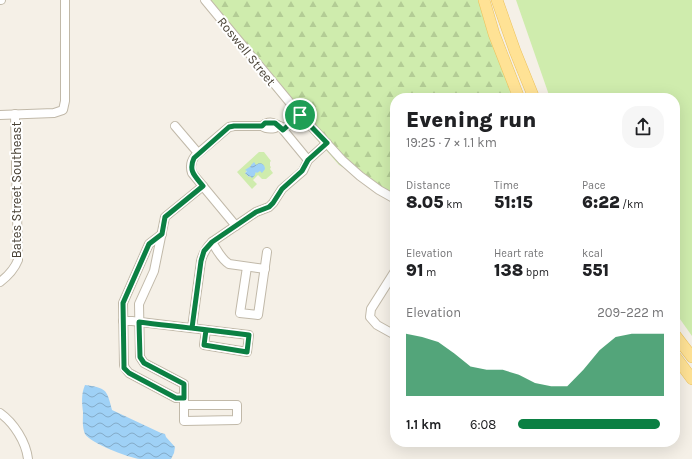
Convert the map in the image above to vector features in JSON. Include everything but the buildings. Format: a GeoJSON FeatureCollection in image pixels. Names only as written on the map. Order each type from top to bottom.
{"type":"FeatureCollection","features":[{"type":"Feature","properties":{"kind":"main road"},"geometry":{"type":"LineString","coordinates":[[484,0],[494,34],[517,93]]}},
{"type":"Feature","properties":{"kind":"main road"},"geometry":{"type":"LineString","coordinates":[[497,0],[532,93]]}},
{"type":"Feature","properties":{"kind":"main road"},"geometry":{"type":"LineString","coordinates":[[680,341],[692,357]]}},
{"type":"Feature","properties":{"kind":"main road"},"geometry":{"type":"LineString","coordinates":[[680,363],[692,379]]}},
{"type":"Feature","properties":{"kind":"street"},"geometry":{"type":"LineString","coordinates":[[0,114],[47,114],[63,110],[66,101],[65,0]]}},
{"type":"Feature","properties":{"kind":"street","name":"Roswell Street"},"geometry":{"type":"LineString","coordinates":[[206,0],[300,115],[342,160],[360,176],[390,196]]}},
{"type":"Feature","properties":{"kind":"street","name":"Bates Street Southeast"},"geometry":{"type":"LineString","coordinates":[[0,282],[7,277],[18,260],[15,114]]}},
{"type":"Feature","properties":{"kind":"street"},"geometry":{"type":"LineString","coordinates":[[236,226],[192,171],[192,160],[198,153],[229,127],[262,126],[273,129],[280,128],[300,115]]}},
{"type":"Feature","properties":{"kind":"street"},"geometry":{"type":"LineString","coordinates":[[175,126],[198,153]]}},
{"type":"Feature","properties":{"kind":"street"},"geometry":{"type":"LineString","coordinates":[[280,128],[308,160]]}},
{"type":"Feature","properties":{"kind":"street"},"geometry":{"type":"LineString","coordinates":[[192,328],[201,261],[204,251],[212,242],[256,212],[269,207],[282,189],[302,171],[308,160],[327,143]]}},
{"type":"Feature","properties":{"kind":"street"},"geometry":{"type":"LineString","coordinates":[[162,234],[149,244],[123,303],[124,365],[126,371],[184,401],[237,405],[237,420],[184,421],[184,401],[184,384],[144,363],[140,357],[139,304],[154,271],[162,234],[165,217],[203,186]]}},
{"type":"Feature","properties":{"kind":"street"},"geometry":{"type":"LineString","coordinates":[[212,242],[226,262],[232,265],[265,269]]}},
{"type":"Feature","properties":{"kind":"street"},"geometry":{"type":"LineString","coordinates":[[247,267],[240,313],[258,315],[267,252]]}},
{"type":"Feature","properties":{"kind":"street"},"geometry":{"type":"LineString","coordinates":[[390,279],[371,309],[370,317],[377,325],[390,332]]}},
{"type":"Feature","properties":{"kind":"street"},"geometry":{"type":"LineString","coordinates":[[123,321],[132,320],[249,335],[247,352],[204,345],[206,330]]}},
{"type":"Feature","properties":{"kind":"street"},"geometry":{"type":"LineString","coordinates":[[0,413],[6,417],[23,441],[28,459]]}},
{"type":"Feature","properties":{"kind":"green space"},"geometry":{"type":"Polygon","coordinates":[[[205,0],[480,0],[512,92],[390,93],[390,196],[339,165],[254,68],[205,0]]]}},
{"type":"Feature","properties":{"kind":"green space"},"geometry":{"type":"Polygon","coordinates":[[[516,0],[692,0],[692,336],[680,319],[680,93],[548,93],[516,0]]]}},
{"type":"Feature","properties":{"kind":"green space"},"geometry":{"type":"Polygon","coordinates":[[[259,152],[264,152],[271,161],[270,169],[273,173],[266,179],[262,179],[258,175],[253,180],[257,184],[252,189],[237,172],[259,152]],[[256,165],[251,166],[245,173],[249,177],[256,172],[256,165]]]}},
{"type":"Feature","properties":{"kind":"water"},"geometry":{"type":"Polygon","coordinates":[[[254,162],[256,165],[259,163],[262,164],[265,169],[262,173],[260,171],[257,173],[256,172],[252,178],[245,173],[247,171],[245,170],[254,162]]]}},
{"type":"Feature","properties":{"kind":"water"},"geometry":{"type":"Polygon","coordinates":[[[85,385],[97,387],[104,391],[109,398],[112,410],[165,434],[175,447],[171,459],[135,458],[110,450],[88,438],[85,434],[83,426],[82,398],[85,385]]]}},
{"type":"Feature","properties":{"kind":"route"},"geometry":{"type":"LineString","coordinates":[[300,115],[327,143],[308,160],[305,168],[282,189],[276,200],[269,207],[256,212],[212,242],[204,251],[201,261],[192,328],[249,335],[247,352],[204,345],[206,330],[139,322],[140,357],[144,363],[184,384],[184,398],[176,398],[126,371],[124,368],[123,303],[149,244],[162,234],[165,217],[203,186],[192,173],[192,160],[231,126],[262,126],[265,123],[275,123],[283,130],[300,115]]}}]}
